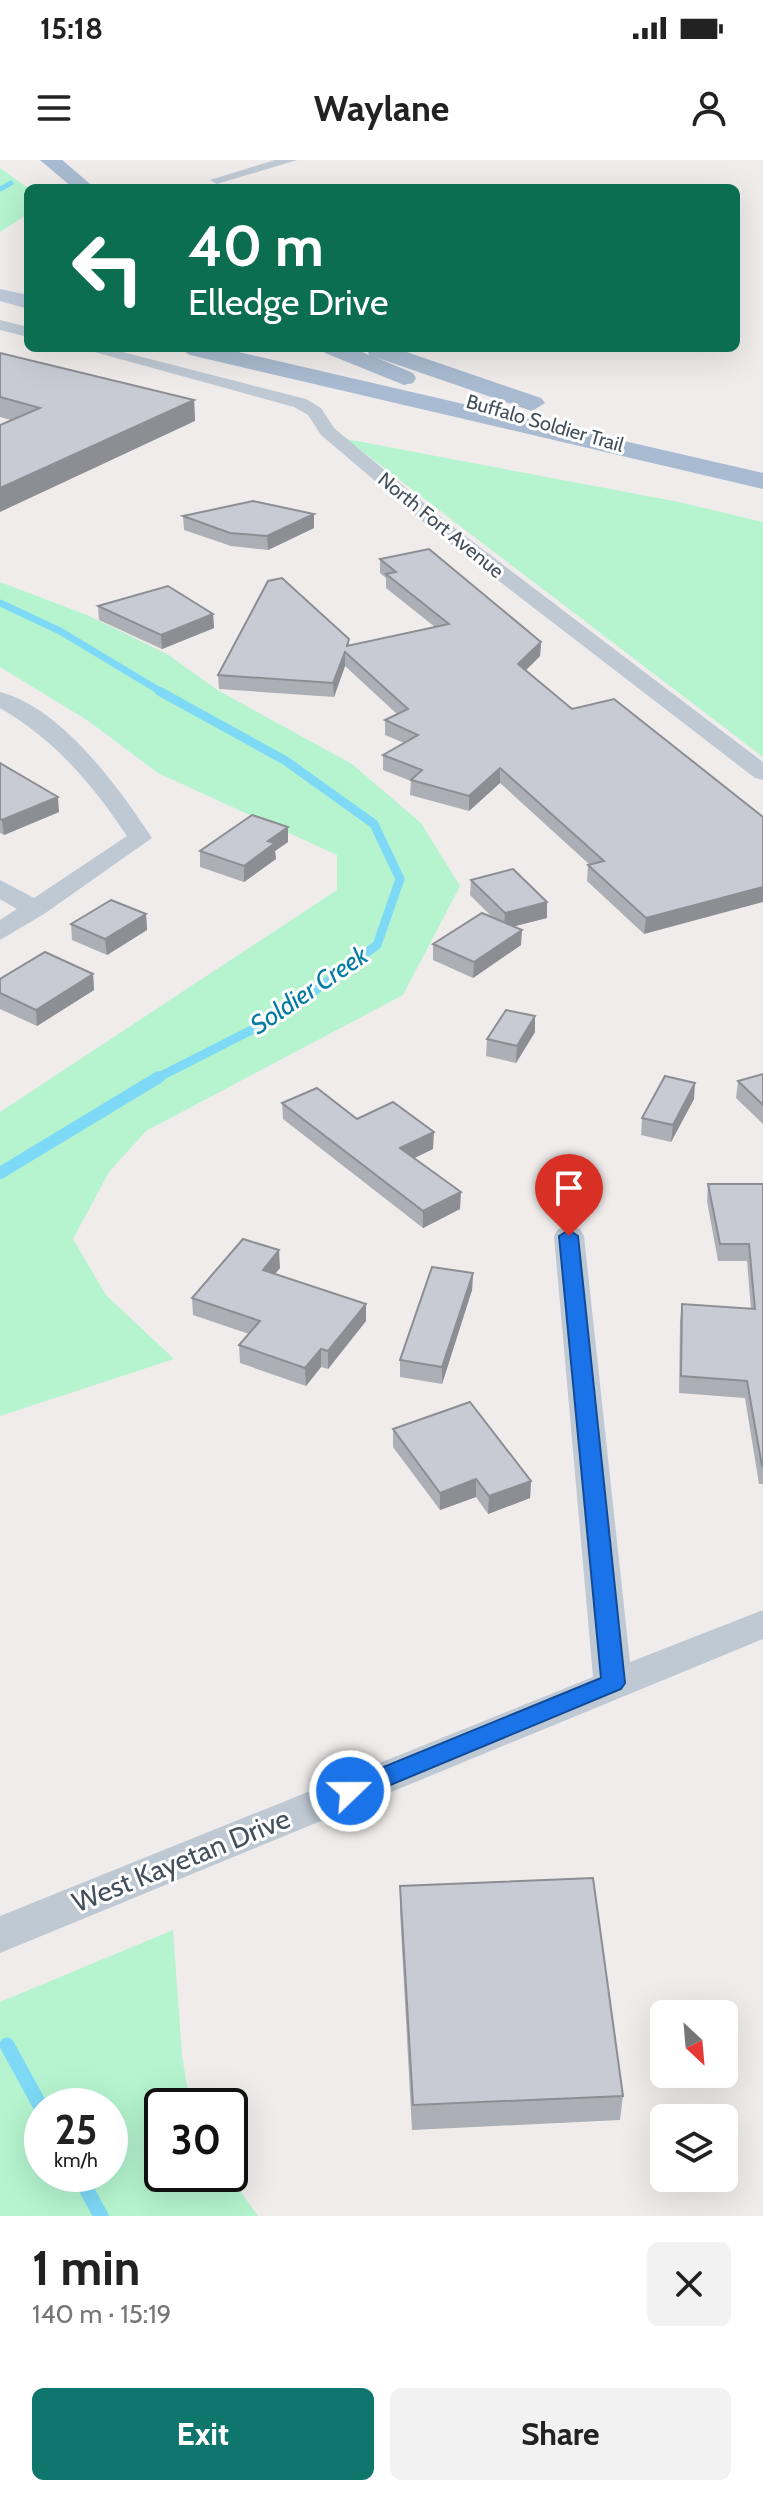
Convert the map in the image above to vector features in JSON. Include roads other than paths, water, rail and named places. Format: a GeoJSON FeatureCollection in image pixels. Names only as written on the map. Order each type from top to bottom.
{"type":"FeatureCollection","features":[{"type":"Feature","properties":{"kind":"main road"},"geometry":{"type":"LineString","coordinates":[[56,164],[80,184]]}},
{"type":"Feature","properties":{"kind":"main road"},"geometry":{"type":"LineString","coordinates":[[56,164],[92,184]]}},
{"type":"Feature","properties":{"kind":"main road"},"geometry":{"type":"LineString","coordinates":[[207,352],[700,468]]}},
{"type":"Feature","properties":{"kind":"main road","name":"Buffalo Soldier Trail"},"geometry":{"type":"LineString","coordinates":[[342,352],[380,370],[482,405],[700,468],[763,481]]}},
{"type":"Feature","properties":{"kind":"main road"},"geometry":{"type":"LineString","coordinates":[[386,352],[551,409],[763,462]]}},
{"type":"Feature","properties":{"kind":"street"},"geometry":{"type":"LineString","coordinates":[[217,180],[290,160]]}},
{"type":"Feature","properties":{"kind":"street"},"geometry":{"type":"LineString","coordinates":[[0,295],[24,301]]}},
{"type":"Feature","properties":{"kind":"street"},"geometry":{"type":"LineString","coordinates":[[0,325],[24,331]]}},
{"type":"Feature","properties":{"kind":"street","name":"North Fort Avenue"},"geometry":{"type":"LineString","coordinates":[[103,352],[300,403],[315,412],[335,438],[441,527],[763,773]]}},
{"type":"Feature","properties":{"kind":"street"},"geometry":{"type":"LineString","coordinates":[[0,699],[23,711],[62,742],[112,793],[140,838],[0,932]]}},
{"type":"Feature","properties":{"kind":"street"},"geometry":{"type":"LineString","coordinates":[[0,888],[35,909]]}},
{"type":"Feature","properties":{"kind":"street"},"geometry":{"type":"LineString","coordinates":[[569,1236],[613,1683]]}},
{"type":"Feature","properties":{"kind":"street","name":"West Kayetan Drive"},"geometry":{"type":"LineString","coordinates":[[0,1935],[763,1624]]}},
{"type":"Feature","properties":{"kind":"waterway","name":"Soldier Creek"},"geometry":{"type":"LineString","coordinates":[[0,189],[11,183]]}},
{"type":"Feature","properties":{"kind":"waterway","name":"Soldier Creek"},"geometry":{"type":"LineString","coordinates":[[0,603],[60,631],[163,693]]}},
{"type":"Feature","properties":{"kind":"waterway","name":"Soldier Creek"},"geometry":{"type":"LineString","coordinates":[[155,1079],[285,1013],[377,945],[400,879],[374,824],[286,761],[159,691]]}},
{"type":"Feature","properties":{"kind":"waterway","name":"Soldier Creek"},"geometry":{"type":"LineString","coordinates":[[0,1173],[159,1077]]}},
{"type":"Feature","properties":{"kind":"waterway","name":"Soldier Creek"},"geometry":{"type":"LineString","coordinates":[[7,2045],[31,2088]]}},
{"type":"Feature","properties":{"kind":"waterway","name":"Soldier Creek"},"geometry":{"type":"LineString","coordinates":[[88,2192],[101,2216]]}}]}
